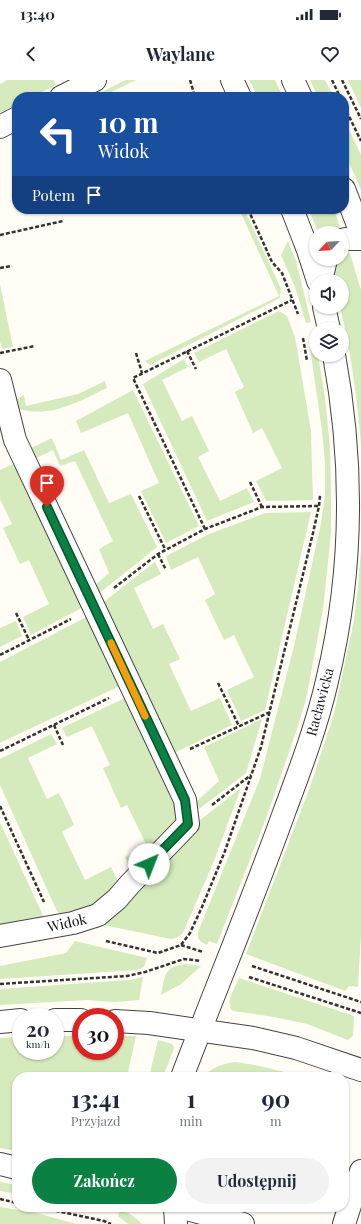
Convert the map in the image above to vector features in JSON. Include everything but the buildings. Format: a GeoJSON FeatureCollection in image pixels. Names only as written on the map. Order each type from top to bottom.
{"type":"FeatureCollection","features":[{"type":"Feature","properties":{"kind":"street"},"geometry":{"type":"LineString","coordinates":[[71,92],[95,80]]}},
{"type":"Feature","properties":{"kind":"street"},"geometry":{"type":"LineString","coordinates":[[232,80],[238,92]]}},
{"type":"Feature","properties":{"kind":"street"},"geometry":{"type":"LineString","coordinates":[[292,80],[298,92]]}},
{"type":"Feature","properties":{"kind":"street"},"geometry":{"type":"LineString","coordinates":[[0,127],[12,121]]}},
{"type":"Feature","properties":{"kind":"street"},"geometry":{"type":"LineString","coordinates":[[349,202],[361,233]]}},
{"type":"Feature","properties":{"kind":"street"},"geometry":{"type":"LineString","coordinates":[[294,214],[316,274]]}},
{"type":"Feature","properties":{"kind":"street"},"geometry":{"type":"LineString","coordinates":[[349,239],[361,239]]}},
{"type":"Feature","properties":{"kind":"street","name":"Racławicka"},"geometry":{"type":"LineString","coordinates":[[184,1072],[302,766],[327,681],[337,632],[346,564],[348,492],[343,410],[335,362]]}},
{"type":"Feature","properties":{"kind":"street"},"geometry":{"type":"LineString","coordinates":[[0,380],[15,440],[185,800],[188,824]]}},
{"type":"Feature","properties":{"kind":"street","name":"Widok"},"geometry":{"type":"LineString","coordinates":[[0,936],[73,924],[98,915],[117,899],[188,824]]}},
{"type":"Feature","properties":{"kind":"street"},"geometry":{"type":"LineString","coordinates":[[0,1022],[12,1021]]}},
{"type":"Feature","properties":{"kind":"street"},"geometry":{"type":"LineString","coordinates":[[124,1022],[149,1023],[200,1030],[275,1043],[309,1052],[361,1070]]}},
{"type":"Feature","properties":{"kind":"street"},"geometry":{"type":"LineString","coordinates":[[0,1164],[12,1167]]}},
{"type":"Feature","properties":{"kind":"street"},"geometry":{"type":"LineString","coordinates":[[349,1208],[361,1171]]}},
{"type":"Feature","properties":{"kind":"street"},"geometry":{"type":"LineString","coordinates":[[175,1212],[176,1224]]}},
{"type":"Feature","properties":{"kind":"street"},"geometry":{"type":"LineString","coordinates":[[198,1212],[243,1224]]}},
{"type":"Feature","properties":{"kind":"street"},"geometry":{"type":"LineString","coordinates":[[344,1224],[348,1212]]}},
{"type":"Feature","properties":{"kind":"path"},"geometry":{"type":"LineString","coordinates":[[190,80],[194,92]]}},
{"type":"Feature","properties":{"kind":"path"},"geometry":{"type":"LineString","coordinates":[[332,80],[338,92]]}},
{"type":"Feature","properties":{"kind":"path"},"geometry":{"type":"LineString","coordinates":[[342,80],[348,92]]}},
{"type":"Feature","properties":{"kind":"path"},"geometry":{"type":"LineString","coordinates":[[349,94],[361,119]]}},
{"type":"Feature","properties":{"kind":"path"},"geometry":{"type":"LineString","coordinates":[[349,116],[361,141]]}},
{"type":"Feature","properties":{"kind":"path"},"geometry":{"type":"LineString","coordinates":[[250,214],[272,262],[282,273],[299,318]]}},
{"type":"Feature","properties":{"kind":"path"},"geometry":{"type":"LineString","coordinates":[[0,235],[63,222]]}},
{"type":"Feature","properties":{"kind":"path"},"geometry":{"type":"LineString","coordinates":[[0,268],[12,266]]}},
{"type":"Feature","properties":{"kind":"path"},"geometry":{"type":"LineString","coordinates":[[205,529],[133,378],[292,300]]}},
{"type":"Feature","properties":{"kind":"path"},"geometry":{"type":"LineString","coordinates":[[302,333],[307,363]]}},
{"type":"Feature","properties":{"kind":"path"},"geometry":{"type":"LineString","coordinates":[[0,353],[35,346]]}},
{"type":"Feature","properties":{"kind":"path"},"geometry":{"type":"LineString","coordinates":[[187,351],[196,369]]}},
{"type":"Feature","properties":{"kind":"path"},"geometry":{"type":"LineString","coordinates":[[136,353],[142,373]]}},
{"type":"Feature","properties":{"kind":"path"},"geometry":{"type":"LineString","coordinates":[[250,482],[262,507]]}},
{"type":"Feature","properties":{"kind":"path"},"geometry":{"type":"LineString","coordinates":[[158,953],[181,945],[190,933],[225,850],[252,775],[270,712],[319,506],[320,492]]}},
{"type":"Feature","properties":{"kind":"path"},"geometry":{"type":"LineString","coordinates":[[139,496],[165,550]]}},
{"type":"Feature","properties":{"kind":"path"},"geometry":{"type":"LineString","coordinates":[[0,655],[85,612],[93,604],[158,554],[205,529],[262,507],[319,506]]}},
{"type":"Feature","properties":{"kind":"path"},"geometry":{"type":"LineString","coordinates":[[158,554],[166,570]]}},
{"type":"Feature","properties":{"kind":"path"},"geometry":{"type":"LineString","coordinates":[[16,613],[29,640]]}},
{"type":"Feature","properties":{"kind":"path"},"geometry":{"type":"LineString","coordinates":[[218,683],[239,726]]}},
{"type":"Feature","properties":{"kind":"path"},"geometry":{"type":"LineString","coordinates":[[0,751],[131,687]]}},
{"type":"Feature","properties":{"kind":"path"},"geometry":{"type":"LineString","coordinates":[[166,760],[270,712]]}},
{"type":"Feature","properties":{"kind":"path"},"geometry":{"type":"LineString","coordinates":[[54,725],[63,746]]}},
{"type":"Feature","properties":{"kind":"path"},"geometry":{"type":"LineString","coordinates":[[188,824],[252,775]]}},
{"type":"Feature","properties":{"kind":"path"},"geometry":{"type":"LineString","coordinates":[[181,945],[361,1013]]}},
{"type":"Feature","properties":{"kind":"path"},"geometry":{"type":"LineString","coordinates":[[0,984],[132,975],[184,959],[227,963],[361,1002]]}},
{"type":"Feature","properties":{"kind":"path"},"geometry":{"type":"LineString","coordinates":[[0,1199],[12,1202]]}},
{"type":"Feature","properties":{"kind":"path"},"geometry":{"type":"LineString","coordinates":[[62,1212],[104,1221],[111,1224]]}},
{"type":"Feature","properties":{"kind":"green space"},"geometry":{"type":"Polygon","coordinates":[[[7,80],[54,80],[56,85],[42,92],[12,92],[12,107],[0,113],[0,84],[7,80]]]}},
{"type":"Feature","properties":{"kind":"green space"},"geometry":{"type":"Polygon","coordinates":[[[126,80],[136,80],[111,92],[101,92],[126,80]]]}},
{"type":"Feature","properties":{"kind":"green space"},"geometry":{"type":"Polygon","coordinates":[[[249,80],[275,80],[281,92],[255,92],[249,80]]]}},
{"type":"Feature","properties":{"kind":"green space"},"geometry":{"type":"Polygon","coordinates":[[[310,80],[325,80],[331,92],[316,92],[310,80]]]}},
{"type":"Feature","properties":{"kind":"green space"},"geometry":{"type":"Polygon","coordinates":[[[348,80],[361,80],[361,108],[348,80]]]}},
{"type":"Feature","properties":{"kind":"green space"},"geometry":{"type":"Polygon","coordinates":[[[349,130],[361,155],[361,190],[349,162],[349,130]]]}},
{"type":"Feature","properties":{"kind":"green space"},"geometry":{"type":"Polygon","coordinates":[[[241,214],[246,214],[281,289],[280,298],[150,365],[145,361],[279,296],[241,214]]]}},
{"type":"Feature","properties":{"kind":"green space"},"geometry":{"type":"Polygon","coordinates":[[[311,214],[336,214],[340,226],[315,226],[311,214]]]}},
{"type":"Feature","properties":{"kind":"green space"},"geometry":{"type":"Polygon","coordinates":[[[288,241],[296,261],[311,322],[306,323],[295,287],[281,255],[288,241]]]}},
{"type":"Feature","properties":{"kind":"green space"},"geometry":{"type":"Polygon","coordinates":[[[349,252],[361,290],[361,444],[358,409],[349,352],[349,322],[343,322],[341,314],[349,314],[349,274],[334,274],[335,266],[349,266],[349,252]]]}},
{"type":"Feature","properties":{"kind":"green space"},"geometry":{"type":"Polygon","coordinates":[[[0,284],[13,347],[2,349],[0,342],[0,284]]]}},
{"type":"Feature","properties":{"kind":"green space"},"geometry":{"type":"Polygon","coordinates":[[[279,311],[287,316],[295,337],[311,431],[313,500],[266,501],[256,481],[282,468],[262,428],[253,433],[235,392],[244,387],[226,349],[199,362],[194,353],[279,311]]]}},
{"type":"Feature","properties":{"kind":"green space"},"geometry":{"type":"Polygon","coordinates":[[[184,359],[188,367],[162,380],[182,421],[192,416],[209,451],[198,457],[220,501],[247,488],[254,502],[207,521],[143,384],[184,359]]]}},
{"type":"Feature","properties":{"kind":"green space"},"geometry":{"type":"Polygon","coordinates":[[[312,362],[319,362],[325,398],[330,447],[331,533],[323,610],[306,699],[297,729],[265,821],[217,944],[209,941],[207,945],[201,942],[198,938],[198,932],[260,779],[294,646],[321,523],[325,495],[325,463],[322,430],[312,362]]]}},
{"type":"Feature","properties":{"kind":"green space"},"geometry":{"type":"Polygon","coordinates":[[[105,381],[107,388],[75,403],[53,410],[31,411],[19,409],[14,401],[24,395],[26,406],[78,394],[105,381]]]}},
{"type":"Feature","properties":{"kind":"green space"},"geometry":{"type":"Polygon","coordinates":[[[133,390],[199,526],[166,543],[141,491],[159,483],[128,413],[81,433],[76,421],[133,390]]]}},
{"type":"Feature","properties":{"kind":"green space"},"geometry":{"type":"Polygon","coordinates":[[[52,438],[61,460],[84,450],[109,503],[131,494],[157,547],[97,595],[93,587],[109,573],[99,549],[113,541],[75,461],[60,466],[53,450],[32,460],[27,450],[52,438]]]}},
{"type":"Feature","properties":{"kind":"green space"},"geometry":{"type":"Polygon","coordinates":[[[17,462],[85,606],[31,635],[23,617],[49,604],[29,560],[20,564],[3,528],[12,524],[0,499],[0,470],[17,462]]]}},
{"type":"Feature","properties":{"kind":"green space"},"geometry":{"type":"Polygon","coordinates":[[[311,512],[265,710],[241,721],[227,690],[254,677],[234,635],[224,640],[205,600],[215,594],[198,557],[171,570],[166,556],[209,534],[265,513],[311,512]]]}},
{"type":"Feature","properties":{"kind":"green space"},"geometry":{"type":"Polygon","coordinates":[[[361,550],[361,934],[358,987],[349,986],[345,991],[246,954],[309,790],[334,714],[354,620],[361,550]]]}},
{"type":"Feature","properties":{"kind":"green space"},"geometry":{"type":"Polygon","coordinates":[[[155,562],[161,574],[134,588],[153,629],[163,624],[180,659],[169,664],[191,711],[220,698],[232,725],[174,753],[101,604],[155,562]]]}},
{"type":"Feature","properties":{"kind":"green space"},"geometry":{"type":"Polygon","coordinates":[[[90,615],[124,684],[0,743],[0,662],[90,615]]]}},
{"type":"Feature","properties":{"kind":"green space"},"geometry":{"type":"Polygon","coordinates":[[[16,621],[22,636],[0,647],[0,628],[16,621]]]}},
{"type":"Feature","properties":{"kind":"green space"},"geometry":{"type":"Polygon","coordinates":[[[127,697],[180,808],[181,826],[132,872],[125,857],[147,846],[127,805],[121,808],[103,768],[110,765],[92,726],[67,737],[62,728],[127,697]]]}},
{"type":"Feature","properties":{"kind":"green space"},"geometry":{"type":"Polygon","coordinates":[[[262,719],[246,773],[199,809],[196,802],[219,781],[204,747],[262,719]]]}},
{"type":"Feature","properties":{"kind":"green space"},"geometry":{"type":"Polygon","coordinates":[[[51,734],[57,744],[28,758],[47,799],[59,793],[74,825],[62,832],[85,880],[111,867],[121,888],[89,910],[60,915],[0,785],[0,759],[51,734]]]}},
{"type":"Feature","properties":{"kind":"green space"},"geometry":{"type":"Polygon","coordinates":[[[241,788],[214,861],[183,933],[177,938],[171,939],[99,924],[190,828],[241,788]]]}},
{"type":"Feature","properties":{"kind":"green space"},"geometry":{"type":"Polygon","coordinates":[[[0,822],[45,920],[0,928],[0,822]]]}},
{"type":"Feature","properties":{"kind":"green space"},"geometry":{"type":"Polygon","coordinates":[[[75,941],[147,958],[144,967],[137,970],[0,979],[0,966],[66,953],[75,941]]]}},
{"type":"Feature","properties":{"kind":"green space"},"geometry":{"type":"Polygon","coordinates":[[[187,964],[201,966],[181,984],[161,995],[165,977],[170,969],[179,965],[187,964]]]}},
{"type":"Feature","properties":{"kind":"green space"},"geometry":{"type":"Polygon","coordinates":[[[143,977],[139,1000],[115,1002],[87,1000],[0,1005],[0,989],[129,980],[143,977]]]}},
{"type":"Feature","properties":{"kind":"green space"},"geometry":{"type":"Polygon","coordinates":[[[239,978],[354,1016],[353,1036],[348,1040],[307,1024],[233,1011],[230,1000],[239,978]]]}},
{"type":"Feature","properties":{"kind":"green space"},"geometry":{"type":"Polygon","coordinates":[[[64,1036],[72,1036],[72,1060],[124,1060],[124,1036],[136,1036],[128,1072],[12,1072],[12,1150],[0,1148],[0,1038],[12,1037],[12,1060],[64,1060],[64,1036]]]}},
{"type":"Feature","properties":{"kind":"green space"},"geometry":{"type":"Polygon","coordinates":[[[158,1040],[172,1044],[174,1047],[173,1051],[165,1072],[150,1072],[158,1040]]]}},
{"type":"Feature","properties":{"kind":"green space"},"geometry":{"type":"Polygon","coordinates":[[[235,1062],[285,1072],[209,1072],[218,1066],[235,1062]]]}},
{"type":"Feature","properties":{"kind":"green space"},"geometry":{"type":"Polygon","coordinates":[[[0,1182],[12,1184],[12,1193],[0,1191],[0,1182]]]}},
{"type":"Feature","properties":{"kind":"green space"},"geometry":{"type":"Polygon","coordinates":[[[0,1207],[12,1209],[12,1212],[36,1213],[77,1224],[0,1224],[0,1207]]]}},
{"type":"Feature","properties":{"kind":"green space"},"geometry":{"type":"Polygon","coordinates":[[[119,1212],[126,1212],[142,1224],[128,1224],[118,1216],[119,1212]]]}},
{"type":"Feature","properties":{"kind":"slow traffic"},"geometry":{"type":"LineString","coordinates":[[111,643],[145,716]]}},
{"type":"Feature","properties":{"kind":"route"},"geometry":{"type":"LineString","coordinates":[[47,507],[185,800],[188,824],[149,864]]}}]}
